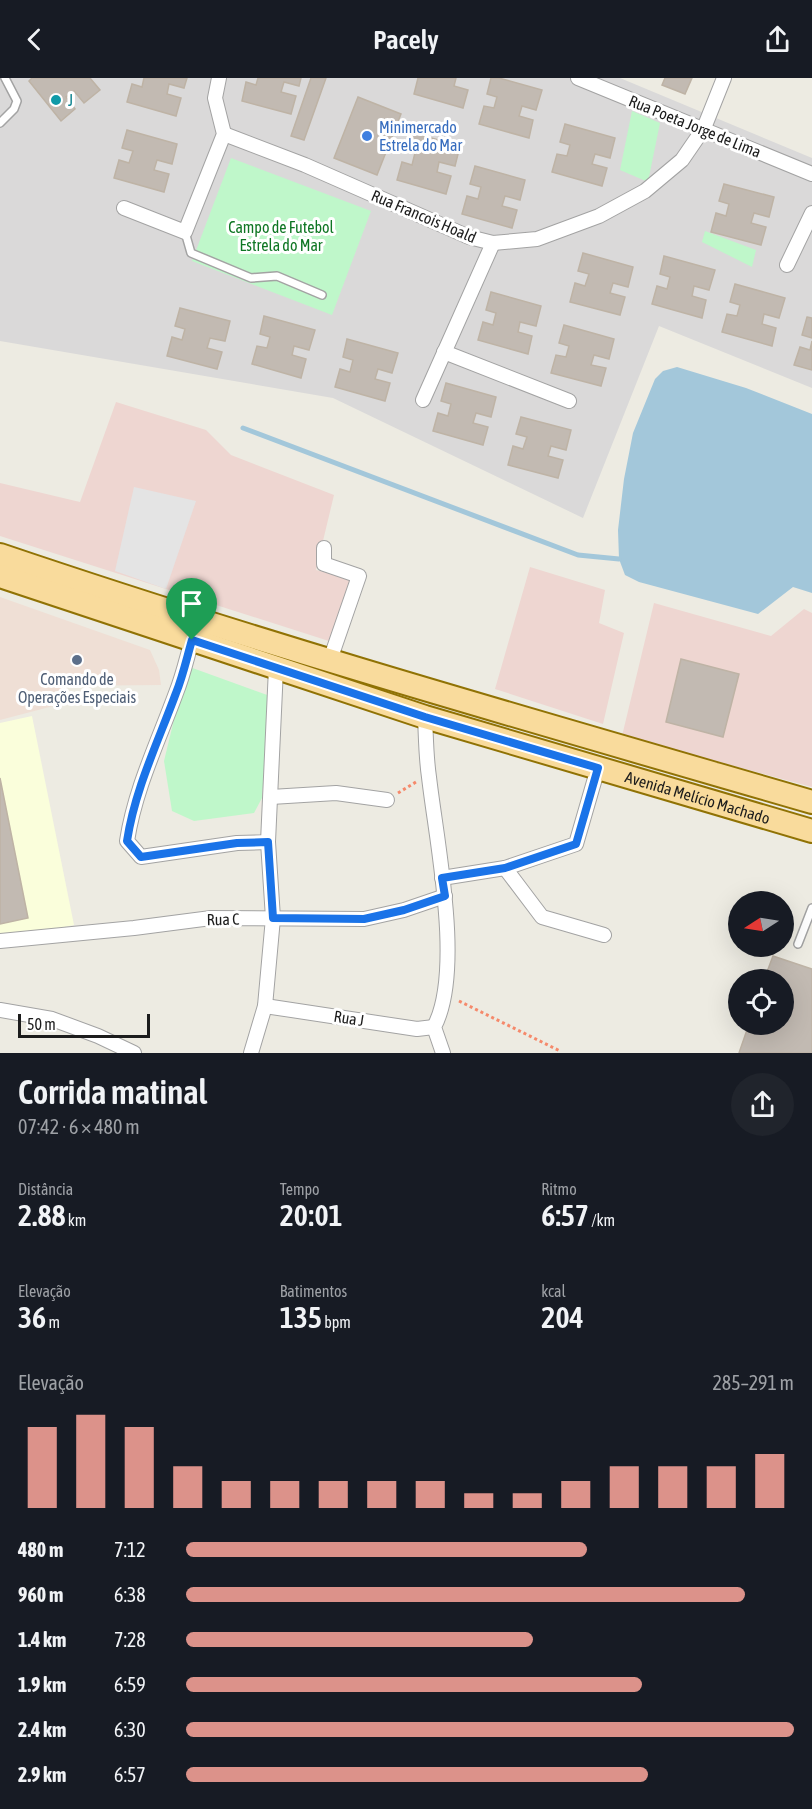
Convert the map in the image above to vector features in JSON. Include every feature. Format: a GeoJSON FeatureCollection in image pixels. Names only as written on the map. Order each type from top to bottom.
{"type":"FeatureCollection","features":[{"type":"Feature","properties":{"kind":"main road","name":"Avenida Melício Machado"},"geometry":{"type":"LineString","coordinates":[[0,555],[114,594],[424,690],[812,802]]}},
{"type":"Feature","properties":{"kind":"main road","name":"Avenida Melício Machado"},"geometry":{"type":"LineString","coordinates":[[0,576],[425,717],[812,831]]}},
{"type":"Feature","properties":{"kind":"street"},"geometry":{"type":"LineString","coordinates":[[124,208],[186,232],[224,134],[215,98],[219,78]]}},
{"type":"Feature","properties":{"kind":"street","name":"Rua Poeta Jorge de Lima"},"geometry":{"type":"LineString","coordinates":[[578,78],[812,174]]}},
{"type":"Feature","properties":{"kind":"street","name":"Rua Francois Hoald"},"geometry":{"type":"LineString","coordinates":[[224,134],[305,165],[469,237],[493,243],[537,239],[609,211],[645,190],[682,160],[704,128],[724,78]]}},
{"type":"Feature","properties":{"kind":"street"},"geometry":{"type":"LineString","coordinates":[[787,265],[812,213]]}},
{"type":"Feature","properties":{"kind":"street"},"geometry":{"type":"LineString","coordinates":[[423,400],[493,243]]}},
{"type":"Feature","properties":{"kind":"street"},"geometry":{"type":"LineString","coordinates":[[444,352],[569,401]]}},
{"type":"Feature","properties":{"kind":"street"},"geometry":{"type":"LineString","coordinates":[[324,548],[324,564],[359,576],[330,660]]}},
{"type":"Feature","properties":{"kind":"street"},"geometry":{"type":"LineString","coordinates":[[192,640],[177,692],[157,739],[130,820],[127,841],[141,857],[237,843],[268,842]]}},
{"type":"Feature","properties":{"kind":"street"},"geometry":{"type":"LineString","coordinates":[[251,1053],[265,1006],[273,918],[268,842],[276,668]]}},
{"type":"Feature","properties":{"kind":"street"},"geometry":{"type":"LineString","coordinates":[[425,717],[428,774],[445,896],[447,961],[440,1017],[434,1027],[443,1053]]}},
{"type":"Feature","properties":{"kind":"street"},"geometry":{"type":"LineString","coordinates":[[442,878],[505,868],[576,844],[598,768]]}},
{"type":"Feature","properties":{"kind":"street"},"geometry":{"type":"LineString","coordinates":[[271,797],[336,793],[387,800]]}},
{"type":"Feature","properties":{"kind":"street"},"geometry":{"type":"LineString","coordinates":[[505,868],[542,917],[604,935]]}},
{"type":"Feature","properties":{"kind":"street","name":"Rua C"},"geometry":{"type":"LineString","coordinates":[[0,941],[211,918],[364,919],[404,910],[445,896]]}},
{"type":"Feature","properties":{"kind":"street","name":"Rua J"},"geometry":{"type":"LineString","coordinates":[[265,1006],[417,1029],[434,1027]]}},
{"type":"Feature","properties":{"kind":"street"},"geometry":{"type":"LineString","coordinates":[[0,1010],[52,1019],[98,1035],[134,1053]]}},
{"type":"Feature","properties":{"kind":"lane"},"geometry":{"type":"LineString","coordinates":[[0,123],[14,109],[17,101],[5,78]]}},
{"type":"Feature","properties":{"kind":"lane"},"geometry":{"type":"LineString","coordinates":[[186,232],[191,253],[251,278],[277,276],[322,295]]}},
{"type":"Feature","properties":{"kind":"lane"},"geometry":{"type":"LineString","coordinates":[[798,944],[812,908]]}},
{"type":"Feature","properties":{"kind":"path"},"geometry":{"type":"LineString","coordinates":[[387,800],[428,774]]}},
{"type":"Feature","properties":{"kind":"path"},"geometry":{"type":"LineString","coordinates":[[444,993],[560,1052]]}},
{"type":"Feature","properties":{"kind":"shaded area"},"geometry":{"type":"Polygon","coordinates":[[[0,78],[620,78],[812,158],[812,388],[659,326],[583,518],[333,398],[0,341],[0,78]]]}},
{"type":"Feature","properties":{"kind":"shaded area"},"geometry":{"type":"Polygon","coordinates":[[[116,402],[206,430],[231,455],[334,495],[316,570],[351,579],[332,642],[0,536],[0,483],[80,502],[116,402]]]}},
{"type":"Feature","properties":{"kind":"shaded area"},"geometry":{"type":"Polygon","coordinates":[[[134,487],[196,501],[166,589],[115,571],[134,487]]]}},
{"type":"Feature","properties":{"kind":"shaded area"},"geometry":{"type":"Polygon","coordinates":[[[530,567],[605,590],[599,623],[624,633],[603,724],[495,689],[530,567]]]}},
{"type":"Feature","properties":{"kind":"shaded area","name":"Comando de Operações Especiais"},"geometry":{"type":"Polygon","coordinates":[[[0,597],[150,650],[159,670],[161,685],[62,686],[61,704],[0,720],[0,597]]]}},
{"type":"Feature","properties":{"kind":"shaded area"},"geometry":{"type":"Polygon","coordinates":[[[654,603],[771,636],[804,609],[812,613],[812,787],[622,736],[654,603]]]}},
{"type":"Feature","properties":{"kind":"shaded area"},"geometry":{"type":"Polygon","coordinates":[[[32,716],[74,925],[0,940],[0,723],[32,716]]]}},
{"type":"Feature","properties":{"kind":"green space"},"geometry":{"type":"Polygon","coordinates":[[[632,111],[660,123],[648,182],[620,170],[632,111]]]}},
{"type":"Feature","properties":{"kind":"green space","name":"Campo de Futebol Estrela do Mar"},"geometry":{"type":"Polygon","coordinates":[[[231,158],[371,211],[332,315],[192,261],[231,158]]]}},
{"type":"Feature","properties":{"kind":"green space"},"geometry":{"type":"Polygon","coordinates":[[[705,231],[756,250],[752,267],[702,242],[705,231]]]}},
{"type":"Feature","properties":{"kind":"green space"},"geometry":{"type":"Polygon","coordinates":[[[187,666],[270,696],[262,798],[254,813],[194,821],[172,811],[164,761],[187,666]]]}},
{"type":"Feature","properties":{"kind":"water"},"geometry":{"type":"Polygon","coordinates":[[[677,367],[746,388],[812,414],[812,593],[793,587],[758,614],[639,582],[625,575],[619,559],[618,530],[624,479],[633,433],[655,379],[663,371],[677,367]]]}},
{"type":"Feature","properties":{"kind":"building","name":"J"},"geometry":{"type":"Polygon","coordinates":[[[32,78],[90,78],[100,90],[84,103],[74,91],[66,97],[75,109],[61,121],[29,81],[32,78]]]}},
{"type":"Feature","properties":{"kind":"building"},"geometry":{"type":"Polygon","coordinates":[[[144,78],[187,78],[184,88],[169,84],[167,94],[181,98],[176,116],[127,102],[132,84],[142,87],[144,78]]]}},
{"type":"Feature","properties":{"kind":"building"},"geometry":{"type":"Polygon","coordinates":[[[258,78],[301,78],[299,86],[284,82],[281,92],[296,96],[291,114],[242,101],[246,82],[256,85],[258,78]]]}},
{"type":"Feature","properties":{"kind":"building"},"geometry":{"type":"Polygon","coordinates":[[[311,78],[326,78],[304,140],[291,136],[311,78]]]}},
{"type":"Feature","properties":{"kind":"building"},"geometry":{"type":"Polygon","coordinates":[[[418,78],[456,78],[454,86],[468,90],[463,108],[414,94],[418,78]]]}},
{"type":"Feature","properties":{"kind":"building"},"geometry":{"type":"Polygon","coordinates":[[[491,78],[499,78],[542,90],[536,110],[522,106],[519,116],[533,120],[529,138],[479,124],[484,106],[494,108],[497,97],[487,94],[491,78]]]}},
{"type":"Feature","properties":{"kind":"building"},"geometry":{"type":"Polygon","coordinates":[[[665,78],[692,78],[685,94],[662,85],[665,78]]]}},
{"type":"Feature","properties":{"kind":"building","name":"Minimercado Estrela do Mar"},"geometry":{"type":"Polygon","coordinates":[[[358,97],[401,114],[377,175],[334,158],[358,97]]]}},
{"type":"Feature","properties":{"kind":"building"},"geometry":{"type":"Polygon","coordinates":[[[565,124],[615,138],[610,158],[595,154],[592,164],[607,168],[602,186],[552,172],[557,154],[567,156],[570,145],[560,142],[565,124]]]}},
{"type":"Feature","properties":{"kind":"building"},"geometry":{"type":"Polygon","coordinates":[[[127,130],[177,144],[172,164],[157,160],[154,170],[169,174],[164,192],[114,178],[119,160],[129,163],[133,151],[122,148],[127,130]]]}},
{"type":"Feature","properties":{"kind":"building"},"geometry":{"type":"Polygon","coordinates":[[[410,132],[460,146],[455,166],[439,162],[437,172],[451,176],[446,194],[397,180],[402,162],[412,165],[415,153],[405,150],[410,132]]]}},
{"type":"Feature","properties":{"kind":"building"},"geometry":{"type":"Polygon","coordinates":[[[475,166],[525,180],[520,200],[505,196],[502,206],[517,210],[512,228],[462,214],[467,196],[478,199],[481,187],[470,184],[475,166]]]}},
{"type":"Feature","properties":{"kind":"building"},"geometry":{"type":"Polygon","coordinates":[[[724,184],[774,197],[769,217],[754,213],[751,223],[766,227],[761,245],[711,232],[716,213],[726,216],[729,204],[719,201],[724,184]]]}},
{"type":"Feature","properties":{"kind":"building"},"geometry":{"type":"Polygon","coordinates":[[[583,253],[633,267],[628,287],[613,283],[610,293],[625,297],[620,315],[570,302],[575,283],[585,286],[589,274],[578,271],[583,253]]]}},
{"type":"Feature","properties":{"kind":"building"},"geometry":{"type":"Polygon","coordinates":[[[664,256],[715,270],[709,290],[694,286],[692,296],[706,300],[702,318],[652,304],[657,286],[667,289],[670,277],[660,274],[664,256]]]}},
{"type":"Feature","properties":{"kind":"building"},"geometry":{"type":"Polygon","coordinates":[[[735,284],[785,298],[779,318],[764,314],[762,324],[776,328],[772,346],[722,332],[727,314],[737,316],[740,305],[730,302],[735,284]]]}},
{"type":"Feature","properties":{"kind":"building"},"geometry":{"type":"Polygon","coordinates":[[[491,292],[541,306],[536,326],[520,322],[518,332],[532,336],[528,354],[478,340],[483,322],[493,325],[496,313],[486,310],[491,292]]]}},
{"type":"Feature","properties":{"kind":"building"},"geometry":{"type":"Polygon","coordinates":[[[180,308],[230,321],[225,341],[210,338],[207,348],[222,352],[217,369],[167,356],[172,337],[182,340],[185,329],[175,326],[180,308]]]}},
{"type":"Feature","properties":{"kind":"building"},"geometry":{"type":"Polygon","coordinates":[[[264,316],[315,330],[309,350],[294,346],[292,355],[306,359],[301,378],[252,364],[257,346],[267,348],[270,337],[260,334],[264,316]]]}},
{"type":"Feature","properties":{"kind":"building"},"geometry":{"type":"Polygon","coordinates":[[[807,317],[812,318],[812,338],[802,335],[807,317]]]}},
{"type":"Feature","properties":{"kind":"building"},"geometry":{"type":"Polygon","coordinates":[[[564,325],[614,339],[609,359],[594,355],[591,365],[606,368],[601,386],[551,373],[556,355],[566,357],[569,346],[559,343],[564,325]]]}},
{"type":"Feature","properties":{"kind":"building"},"geometry":{"type":"Polygon","coordinates":[[[347,339],[398,353],[392,373],[378,369],[375,379],[390,383],[385,401],[335,387],[340,369],[350,372],[353,360],[343,357],[347,339]]]}},
{"type":"Feature","properties":{"kind":"building"},"geometry":{"type":"Polygon","coordinates":[[[812,341],[812,370],[794,365],[800,347],[810,350],[812,341]]]}},
{"type":"Feature","properties":{"kind":"building"},"geometry":{"type":"Polygon","coordinates":[[[446,383],[496,397],[491,417],[476,413],[473,423],[488,427],[483,445],[433,431],[438,413],[448,416],[451,404],[441,401],[446,383]]]}},
{"type":"Feature","properties":{"kind":"building"},"geometry":{"type":"Polygon","coordinates":[[[521,417],[571,430],[566,450],[551,446],[548,456],[563,460],[558,478],[508,465],[513,446],[523,449],[527,437],[516,434],[521,417]]]}},
{"type":"Feature","properties":{"kind":"building"},"geometry":{"type":"Polygon","coordinates":[[[681,659],[739,674],[723,737],[666,722],[681,659]]]}},
{"type":"Feature","properties":{"kind":"building"},"geometry":{"type":"Polygon","coordinates":[[[0,778],[28,918],[0,924],[0,778]]]}},
{"type":"Feature","properties":{"kind":"building"},"geometry":{"type":"Polygon","coordinates":[[[773,957],[776,957],[812,969],[812,1053],[739,1053],[745,1035],[794,1035],[794,969],[768,969],[773,957]]]}},
{"type":"Feature","properties":{"kind":"waterway"},"geometry":{"type":"LineString","coordinates":[[243,428],[578,555],[619,559]]}},
{"type":"Feature","properties":{"kind":"place","name":"J"},"geometry":{"type":"Point","coordinates":[56,100]}},
{"type":"Feature","properties":{"kind":"place","name":"Minimercado Estrela do Mar"},"geometry":{"type":"Point","coordinates":[367,136]}},
{"type":"Feature","properties":{"kind":"place","name":"Comando de Operações Especiais"},"geometry":{"type":"Point","coordinates":[77,660]}},
{"type":"Feature","properties":{"kind":"route"},"geometry":{"type":"LineString","coordinates":[[192,640],[425,717],[598,768],[576,844],[505,868],[442,878],[445,896],[404,910],[364,919],[273,918],[268,842],[237,843],[141,857],[127,841],[130,820],[157,739],[177,692],[192,640]]}}]}
